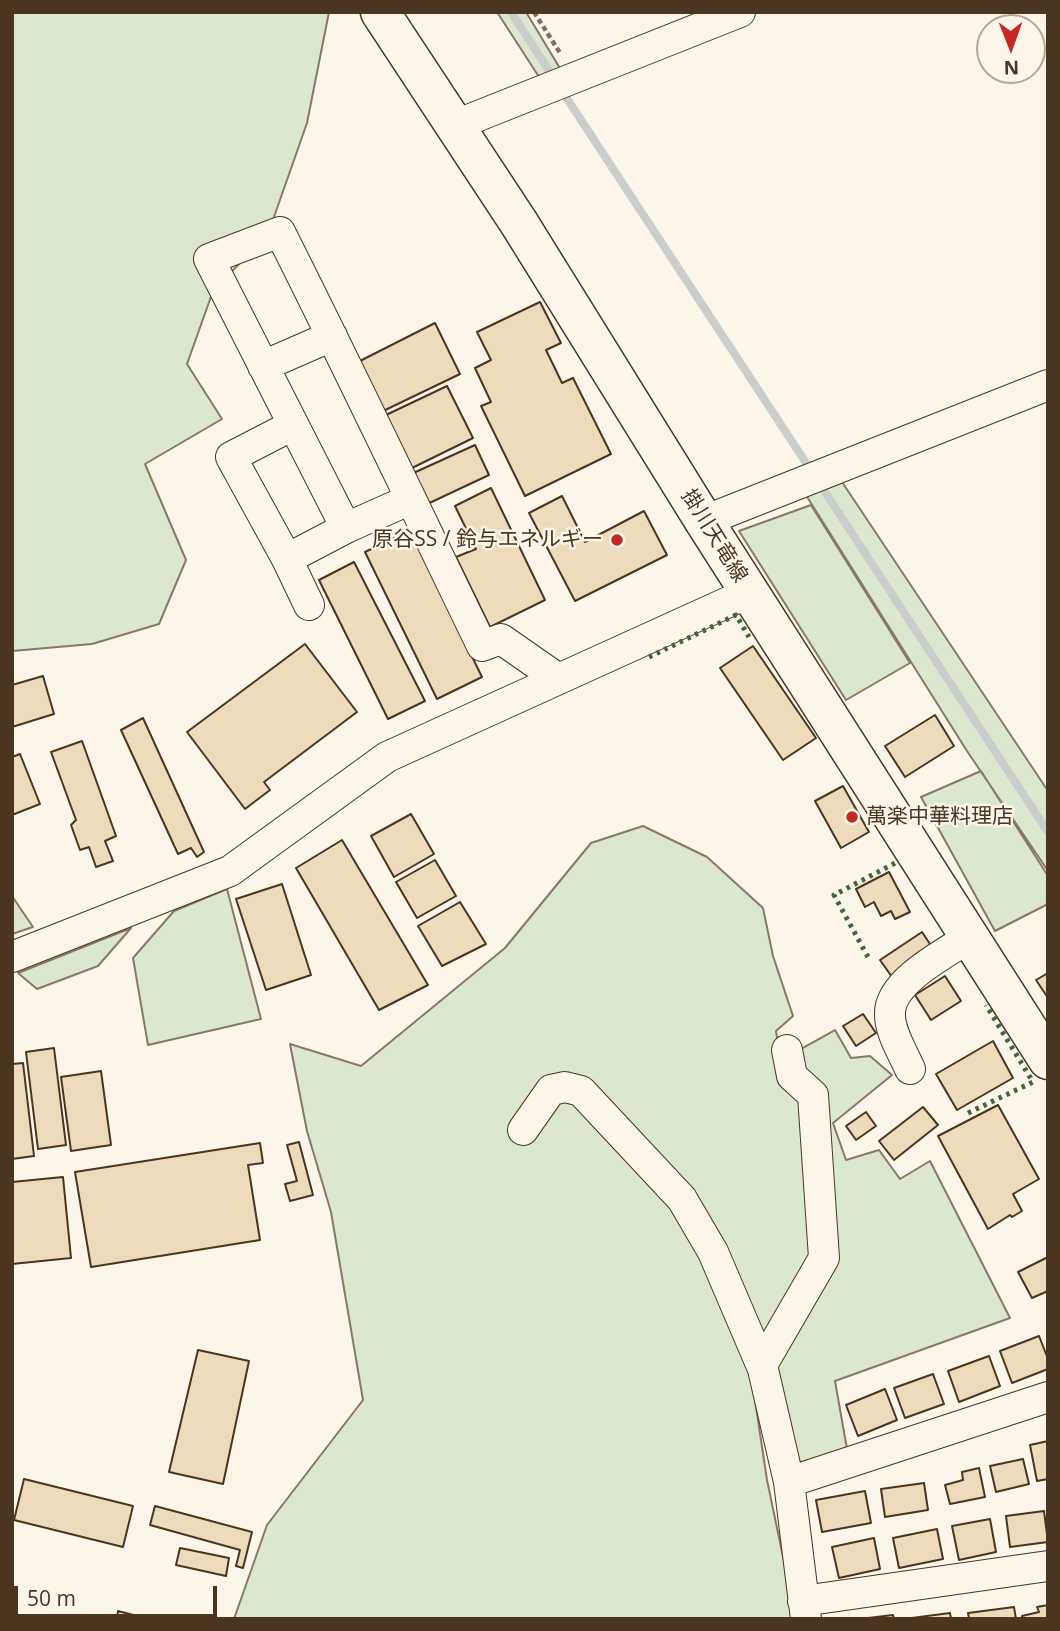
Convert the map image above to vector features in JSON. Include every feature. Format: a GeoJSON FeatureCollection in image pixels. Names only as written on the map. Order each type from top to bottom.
{"type":"FeatureCollection","features":[{"type":"Feature","properties":{"kind":"main road","name":"掛川天竜線"},"geometry":{"type":"LineString","coordinates":[[380,12],[519,223],[704,521],[1048,1060]]}},
{"type":"Feature","properties":{"kind":"street"},"geometry":{"type":"LineString","coordinates":[[453,126],[740,12]]}},
{"type":"Feature","properties":{"kind":"street"},"geometry":{"type":"LineString","coordinates":[[346,528],[209,259],[280,232],[482,646],[501,639],[557,678]]}},
{"type":"Feature","properties":{"kind":"street"},"geometry":{"type":"LineString","coordinates":[[263,366],[332,336]]}},
{"type":"Feature","properties":{"kind":"street"},"geometry":{"type":"LineString","coordinates":[[704,521],[1048,385]]}},
{"type":"Feature","properties":{"kind":"street"},"geometry":{"type":"LineString","coordinates":[[293,425],[231,457],[309,605]]}},
{"type":"Feature","properties":{"kind":"street"},"geometry":{"type":"LineString","coordinates":[[287,559],[346,528],[411,499]]}},
{"type":"Feature","properties":{"kind":"street"},"geometry":{"type":"LineString","coordinates":[[12,957],[230,871],[387,757],[735,599],[748,590]]}},
{"type":"Feature","properties":{"kind":"street"},"geometry":{"type":"LineString","coordinates":[[910,1069],[889,1014],[893,996],[902,984],[971,937]]}},
{"type":"Feature","properties":{"kind":"street"},"geometry":{"type":"LineString","coordinates":[[763,1369],[762,1365],[824,1258],[813,1095],[792,1076],[787,1049]]}},
{"type":"Feature","properties":{"kind":"street"},"geometry":{"type":"LineString","coordinates":[[523,1130],[551,1090],[565,1087],[581,1091],[682,1199],[713,1252],[763,1369],[789,1482],[804,1610],[1048,1566]]}},
{"type":"Feature","properties":{"kind":"street"},"geometry":{"type":"LineString","coordinates":[[789,1482],[1048,1397]]}},
{"type":"Feature","properties":{"kind":"path"},"geometry":{"type":"LineString","coordinates":[[534,12],[562,81]]}},
{"type":"Feature","properties":{"kind":"green space"},"geometry":{"type":"Polygon","coordinates":[[[12,12],[329,12],[307,123],[268,234],[213,291],[187,364],[222,419],[145,464],[186,560],[159,624],[92,644],[12,651],[12,12]]]}},
{"type":"Feature","properties":{"kind":"green space"},"geometry":{"type":"Polygon","coordinates":[[[497,12],[526,12],[561,70],[541,80],[497,12]]]}},
{"type":"Feature","properties":{"kind":"green space"},"geometry":{"type":"Polygon","coordinates":[[[842,482],[1048,791],[1048,871],[967,751],[804,492],[842,482]]]}},
{"type":"Feature","properties":{"kind":"green space"},"geometry":{"type":"Polygon","coordinates":[[[811,505],[910,663],[846,700],[739,531],[811,505]]]}},
{"type":"Feature","properties":{"kind":"green space"},"geometry":{"type":"Polygon","coordinates":[[[981,771],[1048,876],[1048,904],[995,931],[921,797],[981,771]]]}},
{"type":"Feature","properties":{"kind":"green space"},"geometry":{"type":"Polygon","coordinates":[[[643,826],[707,857],[763,908],[773,956],[793,1016],[776,1031],[782,1070],[802,1102],[810,1257],[749,1360],[767,1480],[796,1619],[234,1619],[267,1525],[363,1400],[331,1212],[307,1131],[290,1044],[361,1066],[505,948],[591,843],[643,826]]]}},
{"type":"Feature","properties":{"kind":"green space"},"geometry":{"type":"Polygon","coordinates":[[[227,889],[261,1019],[148,1045],[133,958],[174,911],[227,889]]]}},
{"type":"Feature","properties":{"kind":"green space"},"geometry":{"type":"Polygon","coordinates":[[[12,896],[33,927],[12,934],[12,896]]]}},
{"type":"Feature","properties":{"kind":"green space"},"geometry":{"type":"Polygon","coordinates":[[[131,928],[98,966],[37,989],[18,973],[131,928]]]}},
{"type":"Feature","properties":{"kind":"green space"},"geometry":{"type":"Polygon","coordinates":[[[835,1030],[851,1058],[870,1056],[892,1075],[833,1123],[846,1160],[879,1150],[900,1179],[930,1161],[1010,1318],[835,1381],[847,1449],[787,1472],[762,1365],[831,1249],[813,1095],[788,1056],[835,1030]]]}},
{"type":"Feature","properties":{"kind":"building"},"geometry":{"type":"Polygon","coordinates":[[[540,302],[561,343],[546,350],[562,383],[573,378],[611,454],[525,496],[481,406],[491,402],[475,368],[491,360],[477,332],[540,302]]]}},
{"type":"Feature","properties":{"kind":"building"},"geometry":{"type":"Polygon","coordinates":[[[435,323],[460,374],[379,413],[354,364],[435,323]]]}},
{"type":"Feature","properties":{"kind":"building"},"geometry":{"type":"Polygon","coordinates":[[[447,386],[473,438],[412,468],[386,415],[447,386]]]}},
{"type":"Feature","properties":{"kind":"building"},"geometry":{"type":"Polygon","coordinates":[[[475,445],[489,475],[423,506],[409,475],[475,445]]]}},
{"type":"Feature","properties":{"kind":"building"},"geometry":{"type":"Polygon","coordinates":[[[491,488],[545,600],[490,627],[456,557],[476,549],[455,506],[491,488]]]}},
{"type":"Feature","properties":{"kind":"building"},"geometry":{"type":"Polygon","coordinates":[[[562,496],[585,542],[644,511],[667,555],[575,601],[529,513],[562,496]]]}},
{"type":"Feature","properties":{"kind":"building"},"geometry":{"type":"Polygon","coordinates":[[[410,530],[482,677],[437,699],[365,552],[410,530]]]}},
{"type":"Feature","properties":{"kind":"building"},"geometry":{"type":"Polygon","coordinates":[[[354,562],[425,701],[388,719],[319,580],[354,562]]]}},
{"type":"Feature","properties":{"kind":"building"},"geometry":{"type":"Polygon","coordinates":[[[305,644],[357,712],[264,782],[270,790],[245,809],[187,732],[305,644]]]}},
{"type":"Feature","properties":{"kind":"building"},"geometry":{"type":"Polygon","coordinates":[[[753,646],[816,738],[783,760],[720,668],[753,646]]]}},
{"type":"Feature","properties":{"kind":"building"},"geometry":{"type":"Polygon","coordinates":[[[43,676],[54,714],[12,727],[12,685],[43,676]]]}},
{"type":"Feature","properties":{"kind":"building"},"geometry":{"type":"Polygon","coordinates":[[[935,715],[954,746],[905,777],[885,746],[935,715]]]}},
{"type":"Feature","properties":{"kind":"building"},"geometry":{"type":"Polygon","coordinates":[[[143,718],[204,852],[197,857],[191,848],[178,854],[121,730],[143,718]]]}},
{"type":"Feature","properties":{"kind":"building"},"geometry":{"type":"Polygon","coordinates":[[[82,741],[116,836],[105,841],[113,861],[96,867],[89,847],[80,850],[71,825],[76,820],[51,752],[82,741]]]}},
{"type":"Feature","properties":{"kind":"building"},"geometry":{"type":"Polygon","coordinates":[[[20,754],[40,804],[12,815],[12,757],[20,754]]]}},
{"type":"Feature","properties":{"kind":"building"},"geometry":{"type":"Polygon","coordinates":[[[843,786],[869,832],[841,848],[815,801],[843,786]]]}},
{"type":"Feature","properties":{"kind":"building"},"geometry":{"type":"Polygon","coordinates":[[[411,814],[434,854],[394,877],[371,836],[411,814]]]}},
{"type":"Feature","properties":{"kind":"building"},"geometry":{"type":"Polygon","coordinates":[[[342,840],[428,985],[379,1010],[296,868],[342,840]]]}},
{"type":"Feature","properties":{"kind":"building"},"geometry":{"type":"Polygon","coordinates":[[[435,860],[456,896],[417,918],[396,882],[435,860]]]}},
{"type":"Feature","properties":{"kind":"building"},"geometry":{"type":"Polygon","coordinates":[[[889,872],[910,912],[895,919],[891,911],[881,916],[874,902],[865,907],[856,889],[889,872]]]}},
{"type":"Feature","properties":{"kind":"building"},"geometry":{"type":"Polygon","coordinates":[[[282,884],[311,975],[266,990],[236,899],[282,884]]]}},
{"type":"Feature","properties":{"kind":"building"},"geometry":{"type":"Polygon","coordinates":[[[460,902],[486,944],[442,966],[418,926],[460,902]]]}},
{"type":"Feature","properties":{"kind":"building"},"geometry":{"type":"Polygon","coordinates":[[[922,932],[934,950],[892,977],[880,960],[922,932]]]}},
{"type":"Feature","properties":{"kind":"building"},"geometry":{"type":"Polygon","coordinates":[[[1048,973],[1048,998],[1036,980],[1048,973]]]}},
{"type":"Feature","properties":{"kind":"building"},"geometry":{"type":"Polygon","coordinates":[[[945,976],[961,1001],[931,1020],[915,995],[945,976]]]}},
{"type":"Feature","properties":{"kind":"building"},"geometry":{"type":"Polygon","coordinates":[[[863,1014],[876,1033],[856,1046],[843,1026],[863,1014]]]}},
{"type":"Feature","properties":{"kind":"building"},"geometry":{"type":"Polygon","coordinates":[[[993,1041],[1013,1078],[957,1110],[936,1074],[993,1041]]]}},
{"type":"Feature","properties":{"kind":"building"},"geometry":{"type":"Polygon","coordinates":[[[54,1048],[66,1145],[38,1149],[26,1052],[54,1048]]]}},
{"type":"Feature","properties":{"kind":"building"},"geometry":{"type":"Polygon","coordinates":[[[23,1063],[34,1156],[12,1159],[12,1064],[23,1063]]]}},
{"type":"Feature","properties":{"kind":"building"},"geometry":{"type":"Polygon","coordinates":[[[101,1071],[111,1145],[71,1151],[61,1077],[101,1071]]]}},
{"type":"Feature","properties":{"kind":"building"},"geometry":{"type":"Polygon","coordinates":[[[998,1105],[1039,1179],[1013,1194],[1022,1211],[988,1229],[938,1136],[998,1105]]]}},
{"type":"Feature","properties":{"kind":"building"},"geometry":{"type":"Polygon","coordinates":[[[923,1107],[938,1125],[894,1160],[879,1141],[923,1107]]]}},
{"type":"Feature","properties":{"kind":"building"},"geometry":{"type":"Polygon","coordinates":[[[866,1112],[876,1126],[856,1140],[846,1126],[866,1112]]]}},
{"type":"Feature","properties":{"kind":"building"},"geometry":{"type":"Polygon","coordinates":[[[299,1142],[313,1195],[290,1201],[285,1184],[297,1181],[287,1145],[299,1142]]]}},
{"type":"Feature","properties":{"kind":"building"},"geometry":{"type":"Polygon","coordinates":[[[260,1143],[263,1163],[248,1165],[260,1240],[91,1267],[75,1172],[260,1143]]]}},
{"type":"Feature","properties":{"kind":"building"},"geometry":{"type":"Polygon","coordinates":[[[63,1177],[71,1258],[12,1264],[12,1182],[63,1177]]]}},
{"type":"Feature","properties":{"kind":"building"},"geometry":{"type":"Polygon","coordinates":[[[1048,1257],[1048,1291],[1032,1298],[1018,1272],[1048,1257]]]}},
{"type":"Feature","properties":{"kind":"building"},"geometry":{"type":"Polygon","coordinates":[[[1039,1336],[1048,1359],[1048,1369],[1012,1383],[1000,1351],[1039,1336]]]}},
{"type":"Feature","properties":{"kind":"building"},"geometry":{"type":"Polygon","coordinates":[[[198,1350],[249,1361],[223,1484],[169,1472],[198,1350]]]}},
{"type":"Feature","properties":{"kind":"building"},"geometry":{"type":"Polygon","coordinates":[[[989,1356],[1000,1386],[959,1402],[948,1371],[989,1356]]]}},
{"type":"Feature","properties":{"kind":"building"},"geometry":{"type":"Polygon","coordinates":[[[933,1374],[944,1404],[905,1418],[894,1388],[933,1374]]]}},
{"type":"Feature","properties":{"kind":"building"},"geometry":{"type":"Polygon","coordinates":[[[885,1389],[897,1420],[858,1436],[846,1405],[885,1389]]]}},
{"type":"Feature","properties":{"kind":"building"},"geometry":{"type":"Polygon","coordinates":[[[1048,1441],[1048,1479],[1037,1481],[1030,1445],[1048,1441]]]}},
{"type":"Feature","properties":{"kind":"building"},"geometry":{"type":"Polygon","coordinates":[[[1023,1459],[1029,1484],[996,1492],[990,1466],[1023,1459]]]}},
{"type":"Feature","properties":{"kind":"building"},"geometry":{"type":"Polygon","coordinates":[[[979,1468],[985,1497],[950,1504],[945,1485],[963,1480],[962,1472],[979,1468]]]}},
{"type":"Feature","properties":{"kind":"building"},"geometry":{"type":"Polygon","coordinates":[[[24,1479],[133,1506],[123,1547],[14,1520],[24,1479]]]}},
{"type":"Feature","properties":{"kind":"building"},"geometry":{"type":"Polygon","coordinates":[[[924,1483],[928,1510],[885,1517],[881,1489],[924,1483]]]}},
{"type":"Feature","properties":{"kind":"building"},"geometry":{"type":"Polygon","coordinates":[[[865,1491],[871,1523],[822,1532],[816,1500],[865,1491]]]}},
{"type":"Feature","properties":{"kind":"building"},"geometry":{"type":"Polygon","coordinates":[[[155,1506],[252,1532],[243,1568],[236,1566],[240,1550],[150,1525],[155,1506]]]}},
{"type":"Feature","properties":{"kind":"building"},"geometry":{"type":"Polygon","coordinates":[[[1044,1511],[1048,1542],[1010,1547],[1006,1516],[1044,1511]]]}},
{"type":"Feature","properties":{"kind":"building"},"geometry":{"type":"Polygon","coordinates":[[[990,1519],[996,1552],[959,1560],[952,1526],[990,1519]]]}},
{"type":"Feature","properties":{"kind":"building"},"geometry":{"type":"Polygon","coordinates":[[[937,1529],[943,1559],[899,1568],[893,1538],[937,1529]]]}},
{"type":"Feature","properties":{"kind":"building"},"geometry":{"type":"Polygon","coordinates":[[[874,1538],[880,1569],[839,1578],[832,1547],[874,1538]]]}},
{"type":"Feature","properties":{"kind":"building"},"geometry":{"type":"Polygon","coordinates":[[[180,1548],[229,1558],[226,1576],[176,1565],[180,1548]]]}},
{"type":"Feature","properties":{"kind":"building"},"geometry":{"type":"Polygon","coordinates":[[[1048,1605],[1048,1619],[1022,1619],[1022,1616],[1039,1612],[1037,1607],[1048,1605]]]}},
{"type":"Feature","properties":{"kind":"building"},"geometry":{"type":"Polygon","coordinates":[[[1014,1607],[1016,1619],[969,1619],[968,1613],[1014,1607]]]}},
{"type":"Feature","properties":{"kind":"building"},"geometry":{"type":"Polygon","coordinates":[[[118,1611],[149,1619],[117,1619],[118,1611]]]}},
{"type":"Feature","properties":{"kind":"building"},"geometry":{"type":"Polygon","coordinates":[[[950,1613],[951,1619],[904,1619],[950,1613]]]}},
{"type":"Feature","properties":{"kind":"building"},"geometry":{"type":"Polygon","coordinates":[[[893,1615],[894,1619],[860,1619],[893,1615]]]}},
{"type":"Feature","properties":{"kind":"waterway"},"geometry":{"type":"LineString","coordinates":[[511,12],[555,80]]}},
{"type":"Feature","properties":{"kind":"waterway"},"geometry":{"type":"LineString","coordinates":[[562,91],[812,472]]}},
{"type":"Feature","properties":{"kind":"waterway"},"geometry":{"type":"LineString","coordinates":[[819,483],[1048,832]]}},
{"type":"Feature","properties":{"kind":"hedge"},"geometry":{"type":"LineString","coordinates":[[649,657],[736,615],[749,637]]}},
{"type":"Feature","properties":{"kind":"hedge"},"geometry":{"type":"LineString","coordinates":[[868,957],[834,895],[899,861]]}},
{"type":"Feature","properties":{"kind":"hedge"},"geometry":{"type":"LineString","coordinates":[[968,1113],[1033,1082],[986,1005]]}},
{"type":"Feature","properties":{"kind":"place","name":"原谷SS / 鈴与エネルギー"},"geometry":{"type":"Point","coordinates":[617,540]}},
{"type":"Feature","properties":{"kind":"place","name":"萬楽中華料理店"},"geometry":{"type":"Point","coordinates":[852,817]}}]}
